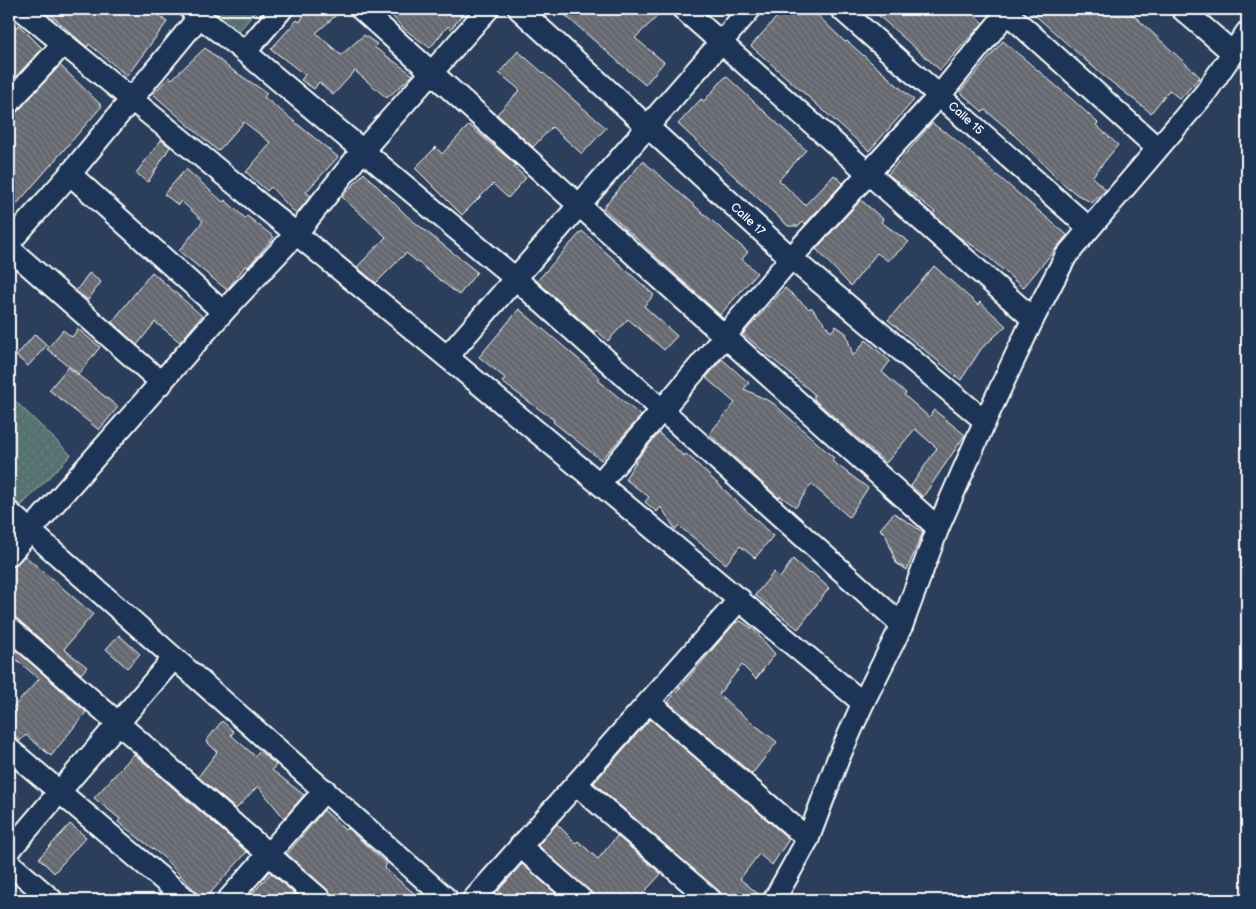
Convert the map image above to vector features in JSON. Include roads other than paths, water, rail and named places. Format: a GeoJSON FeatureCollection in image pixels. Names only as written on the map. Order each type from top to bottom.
{"type":"FeatureCollection","features":[{"type":"Feature","properties":{"kind":"street"},"geometry":{"type":"LineString","coordinates":[[20,9],[447,357],[863,703]]}},
{"type":"Feature","properties":{"kind":"street"},"geometry":{"type":"LineString","coordinates":[[246,52],[282,9]]}},
{"type":"Feature","properties":{"kind":"street"},"geometry":{"type":"LineString","coordinates":[[361,9],[579,207],[725,335],[860,460],[938,528]]}},
{"type":"Feature","properties":{"kind":"street"},"geometry":{"type":"LineString","coordinates":[[9,555],[223,312],[296,234],[363,150],[488,9]]}},
{"type":"Feature","properties":{"kind":"street","name":"Calle 17"},"geometry":{"type":"LineString","coordinates":[[519,9],[791,258],[984,421]]}},
{"type":"Feature","properties":{"kind":"street"},"geometry":{"type":"LineString","coordinates":[[683,9],[1033,319]]}},
{"type":"Feature","properties":{"kind":"street"},"geometry":{"type":"LineString","coordinates":[[447,357],[750,9]]}},
{"type":"Feature","properties":{"kind":"street","name":"Calle 15"},"geometry":{"type":"LineString","coordinates":[[841,9],[940,94],[1089,228]]}},
{"type":"Feature","properties":{"kind":"street"},"geometry":{"type":"LineString","coordinates":[[1182,9],[1232,52]]}},
{"type":"Feature","properties":{"kind":"street"},"geometry":{"type":"LineString","coordinates":[[600,483],[791,258],[940,94],[1007,10],[1157,148]]}},
{"type":"Feature","properties":{"kind":"street"},"geometry":{"type":"LineString","coordinates":[[9,243],[70,174],[131,98],[195,13],[246,52],[516,279],[902,625]]}},
{"type":"Feature","properties":{"kind":"street"},"geometry":{"type":"LineString","coordinates":[[774,900],[808,839],[838,759],[863,703],[902,625],[938,528],[984,421],[1033,319],[1066,256],[1206,92],[1247,32]]}},
{"type":"Feature","properties":{"kind":"street"},"geometry":{"type":"LineString","coordinates":[[9,103],[63,44]]}},
{"type":"Feature","properties":{"kind":"street"},"geometry":{"type":"LineString","coordinates":[[70,174],[223,312]]}},
{"type":"Feature","properties":{"kind":"street"},"geometry":{"type":"LineString","coordinates":[[9,248],[162,383]]}},
{"type":"Feature","properties":{"kind":"street"},"geometry":{"type":"LineString","coordinates":[[9,512],[448,900]]}},
{"type":"Feature","properties":{"kind":"street"},"geometry":{"type":"LineString","coordinates":[[473,900],[650,703],[740,599]]}},
{"type":"Feature","properties":{"kind":"street"},"geometry":{"type":"LineString","coordinates":[[9,628],[321,900]]}},
{"type":"Feature","properties":{"kind":"street"},"geometry":{"type":"LineString","coordinates":[[9,851],[173,658]]}},
{"type":"Feature","properties":{"kind":"street"},"geometry":{"type":"LineString","coordinates":[[650,703],[808,839]]}},
{"type":"Feature","properties":{"kind":"street"},"geometry":{"type":"LineString","coordinates":[[9,749],[58,793],[187,900]]}},
{"type":"Feature","properties":{"kind":"street"},"geometry":{"type":"LineString","coordinates":[[578,784],[711,900]]}},
{"type":"Feature","properties":{"kind":"street"},"geometry":{"type":"LineString","coordinates":[[228,900],[325,790]]}},
{"type":"Feature","properties":{"kind":"street"},"geometry":{"type":"LineString","coordinates":[[520,846],[582,900]]}},
{"type":"Feature","properties":{"kind":"street"},"geometry":{"type":"LineString","coordinates":[[9,862],[52,900]]}}]}
